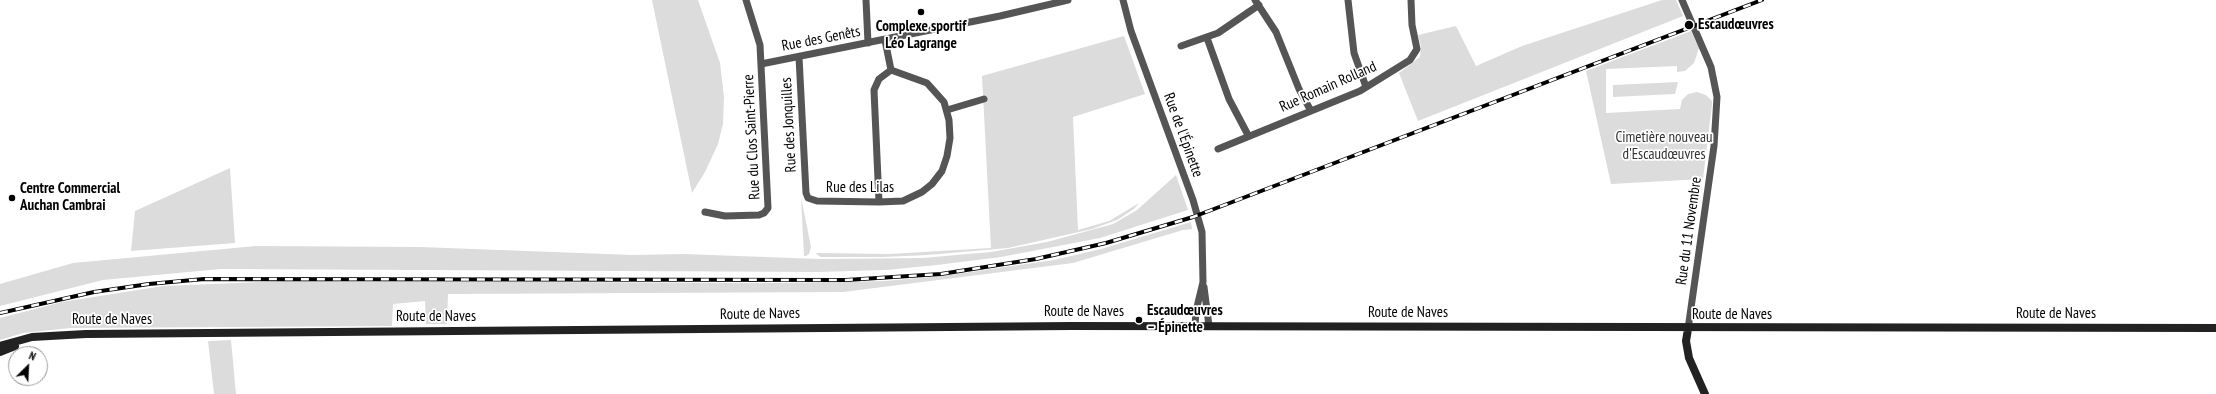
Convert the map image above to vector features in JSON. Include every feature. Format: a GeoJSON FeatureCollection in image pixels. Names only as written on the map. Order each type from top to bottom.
{"type":"FeatureCollection","features":[{"type":"Feature","properties":{"kind":"main road","name":"Route de Naves"},"geometry":{"type":"LineString","coordinates":[[0,346],[25,338],[48,335],[86,334],[1195,326],[1688,329],[2216,328]]}},
{"type":"Feature","properties":{"kind":"main road"},"geometry":{"type":"LineString","coordinates":[[1688,329],[1686,341],[1689,358],[1705,394]]}},
{"type":"Feature","properties":{"kind":"main road","name":"Route de Naves"},"geometry":{"type":"LineString","coordinates":[[0,352],[48,335]]}},
{"type":"Feature","properties":{"kind":"street","name":"Rue du Clos Saint-Pierre"},"geometry":{"type":"LineString","coordinates":[[705,212],[725,216],[759,215],[764,213],[768,208],[761,64],[758,35],[746,0]]}},
{"type":"Feature","properties":{"kind":"street"},"geometry":{"type":"LineString","coordinates":[[866,0],[868,44]]}},
{"type":"Feature","properties":{"kind":"street","name":"Rue des Genêts"},"geometry":{"type":"LineString","coordinates":[[761,64],[868,44],[1068,0]]}},
{"type":"Feature","properties":{"kind":"street","name":"Rue de l'Épinette"},"geometry":{"type":"LineString","coordinates":[[1123,0],[1131,31],[1201,227],[1203,282],[1208,305],[1208,326]]}},
{"type":"Feature","properties":{"kind":"street"},"geometry":{"type":"LineString","coordinates":[[1348,0],[1354,53],[1366,88]]}},
{"type":"Feature","properties":{"kind":"street","name":"Rue Romain Rolland"},"geometry":{"type":"LineString","coordinates":[[1218,149],[1248,135],[1366,88],[1414,56],[1417,46],[1412,25],[1411,0]]}},
{"type":"Feature","properties":{"kind":"street","name":"Rue du 11 Novembre"},"geometry":{"type":"LineString","coordinates":[[1682,0],[1711,67],[1716,86],[1717,105],[1699,256],[1688,329]]}},
{"type":"Feature","properties":{"kind":"street"},"geometry":{"type":"LineString","coordinates":[[1180,46],[1207,38],[1229,27],[1257,3],[1276,32],[1299,89],[1311,111]]}},
{"type":"Feature","properties":{"kind":"street"},"geometry":{"type":"LineString","coordinates":[[1207,38],[1229,100],[1248,135]]}},
{"type":"Feature","properties":{"kind":"street"},"geometry":{"type":"LineString","coordinates":[[879,202],[874,90],[879,79],[890,70],[885,40]]}},
{"type":"Feature","properties":{"kind":"street","name":"Rue des Jonquilles"},"geometry":{"type":"LineString","coordinates":[[799,57],[806,193]]}},
{"type":"Feature","properties":{"kind":"street","name":"Rue des Lilas"},"geometry":{"type":"LineString","coordinates":[[806,193],[808,198],[817,201],[879,202],[908,199],[922,192],[936,180],[943,166],[948,149],[950,132],[947,110],[938,93],[927,83],[890,70]]}},
{"type":"Feature","properties":{"kind":"street"},"geometry":{"type":"LineString","coordinates":[[947,110],[984,99]]}},
{"type":"Feature","properties":{"kind":"street","name":"Rue de l'Épinette"},"geometry":{"type":"LineString","coordinates":[[1195,326],[1196,311],[1203,282]]}},
{"type":"Feature","properties":{"kind":"green space"},"geometry":{"type":"Polygon","coordinates":[[[652,0],[698,0],[720,63],[724,97],[723,124],[718,144],[705,172],[692,193],[652,0]]]}},
{"type":"Feature","properties":{"kind":"green space"},"geometry":{"type":"Polygon","coordinates":[[[1662,0],[1676,0],[1683,16],[1418,121],[1399,73],[1420,57],[1421,46],[1418,35],[1456,26],[1476,66],[1522,46],[1662,0]]]}},
{"type":"Feature","properties":{"kind":"green space","name":"Cimetière nouveau d'Escaudœuvres"},"geometry":{"type":"Polygon","coordinates":[[[1691,31],[1699,48],[1694,63],[1685,71],[1677,72],[1677,66],[1606,69],[1606,113],[1680,109],[1682,100],[1688,94],[1697,92],[1706,95],[1712,101],[1712,105],[1703,179],[1611,184],[1586,71],[1691,31]]]}},
{"type":"Feature","properties":{"kind":"green space"},"geometry":{"type":"Polygon","coordinates":[[[1124,36],[1145,94],[1073,117],[1078,230],[1109,221],[1139,203],[1134,209],[1117,220],[1092,229],[1008,248],[883,257],[821,257],[816,254],[890,254],[991,248],[982,76],[1124,36]]]}},
{"type":"Feature","properties":{"kind":"green space"},"geometry":{"type":"Polygon","coordinates":[[[1678,82],[1675,94],[1613,97],[1613,85],[1678,82]]]}},
{"type":"Feature","properties":{"kind":"green space"},"geometry":{"type":"Polygon","coordinates":[[[230,168],[235,243],[131,251],[135,211],[230,168]]]}},
{"type":"Feature","properties":{"kind":"green space"},"geometry":{"type":"Polygon","coordinates":[[[1176,175],[1188,210],[1100,238],[1001,257],[937,265],[886,270],[818,272],[221,269],[103,280],[0,306],[0,284],[73,263],[256,246],[420,247],[633,255],[683,254],[820,259],[923,258],[991,252],[1047,242],[1113,224],[1137,210],[1176,175]]]}},
{"type":"Feature","properties":{"kind":"green space"},"geometry":{"type":"Polygon","coordinates":[[[801,197],[811,247],[809,254],[806,256],[804,256],[801,197]]]}},
{"type":"Feature","properties":{"kind":"green space"},"geometry":{"type":"Polygon","coordinates":[[[1191,222],[1192,229],[1183,230],[1073,263],[843,292],[448,294],[447,324],[426,324],[425,301],[393,304],[392,326],[70,328],[23,333],[0,340],[0,318],[62,302],[163,286],[286,281],[776,283],[885,281],[942,276],[1054,260],[1101,249],[1191,222]]]}},
{"type":"Feature","properties":{"kind":"green space"},"geometry":{"type":"Polygon","coordinates":[[[231,340],[236,394],[214,394],[208,341],[231,340]]]}},
{"type":"Feature","properties":{"kind":"railway"},"geometry":{"type":"LineString","coordinates":[[0,313],[94,292],[149,284],[204,279],[846,280],[941,274],[1036,259],[1106,243],[1193,217],[1762,0]]}},
{"type":"Feature","properties":{"kind":"place","name":"Complexe sportif Léo Lagrange"},"geometry":{"type":"Point","coordinates":[921,12]}},
{"type":"Feature","properties":{"kind":"place","name":"Escaudœuvres"},"geometry":{"type":"Point","coordinates":[1689,25]}},
{"type":"Feature","properties":{"kind":"place","name":"Centre Commercial Auchan Cambrai"},"geometry":{"type":"Point","coordinates":[12,198]}},
{"type":"Feature","properties":{"kind":"place","name":"Escaudœuvres – Épinette"},"geometry":{"type":"Point","coordinates":[1139,320]}}]}
